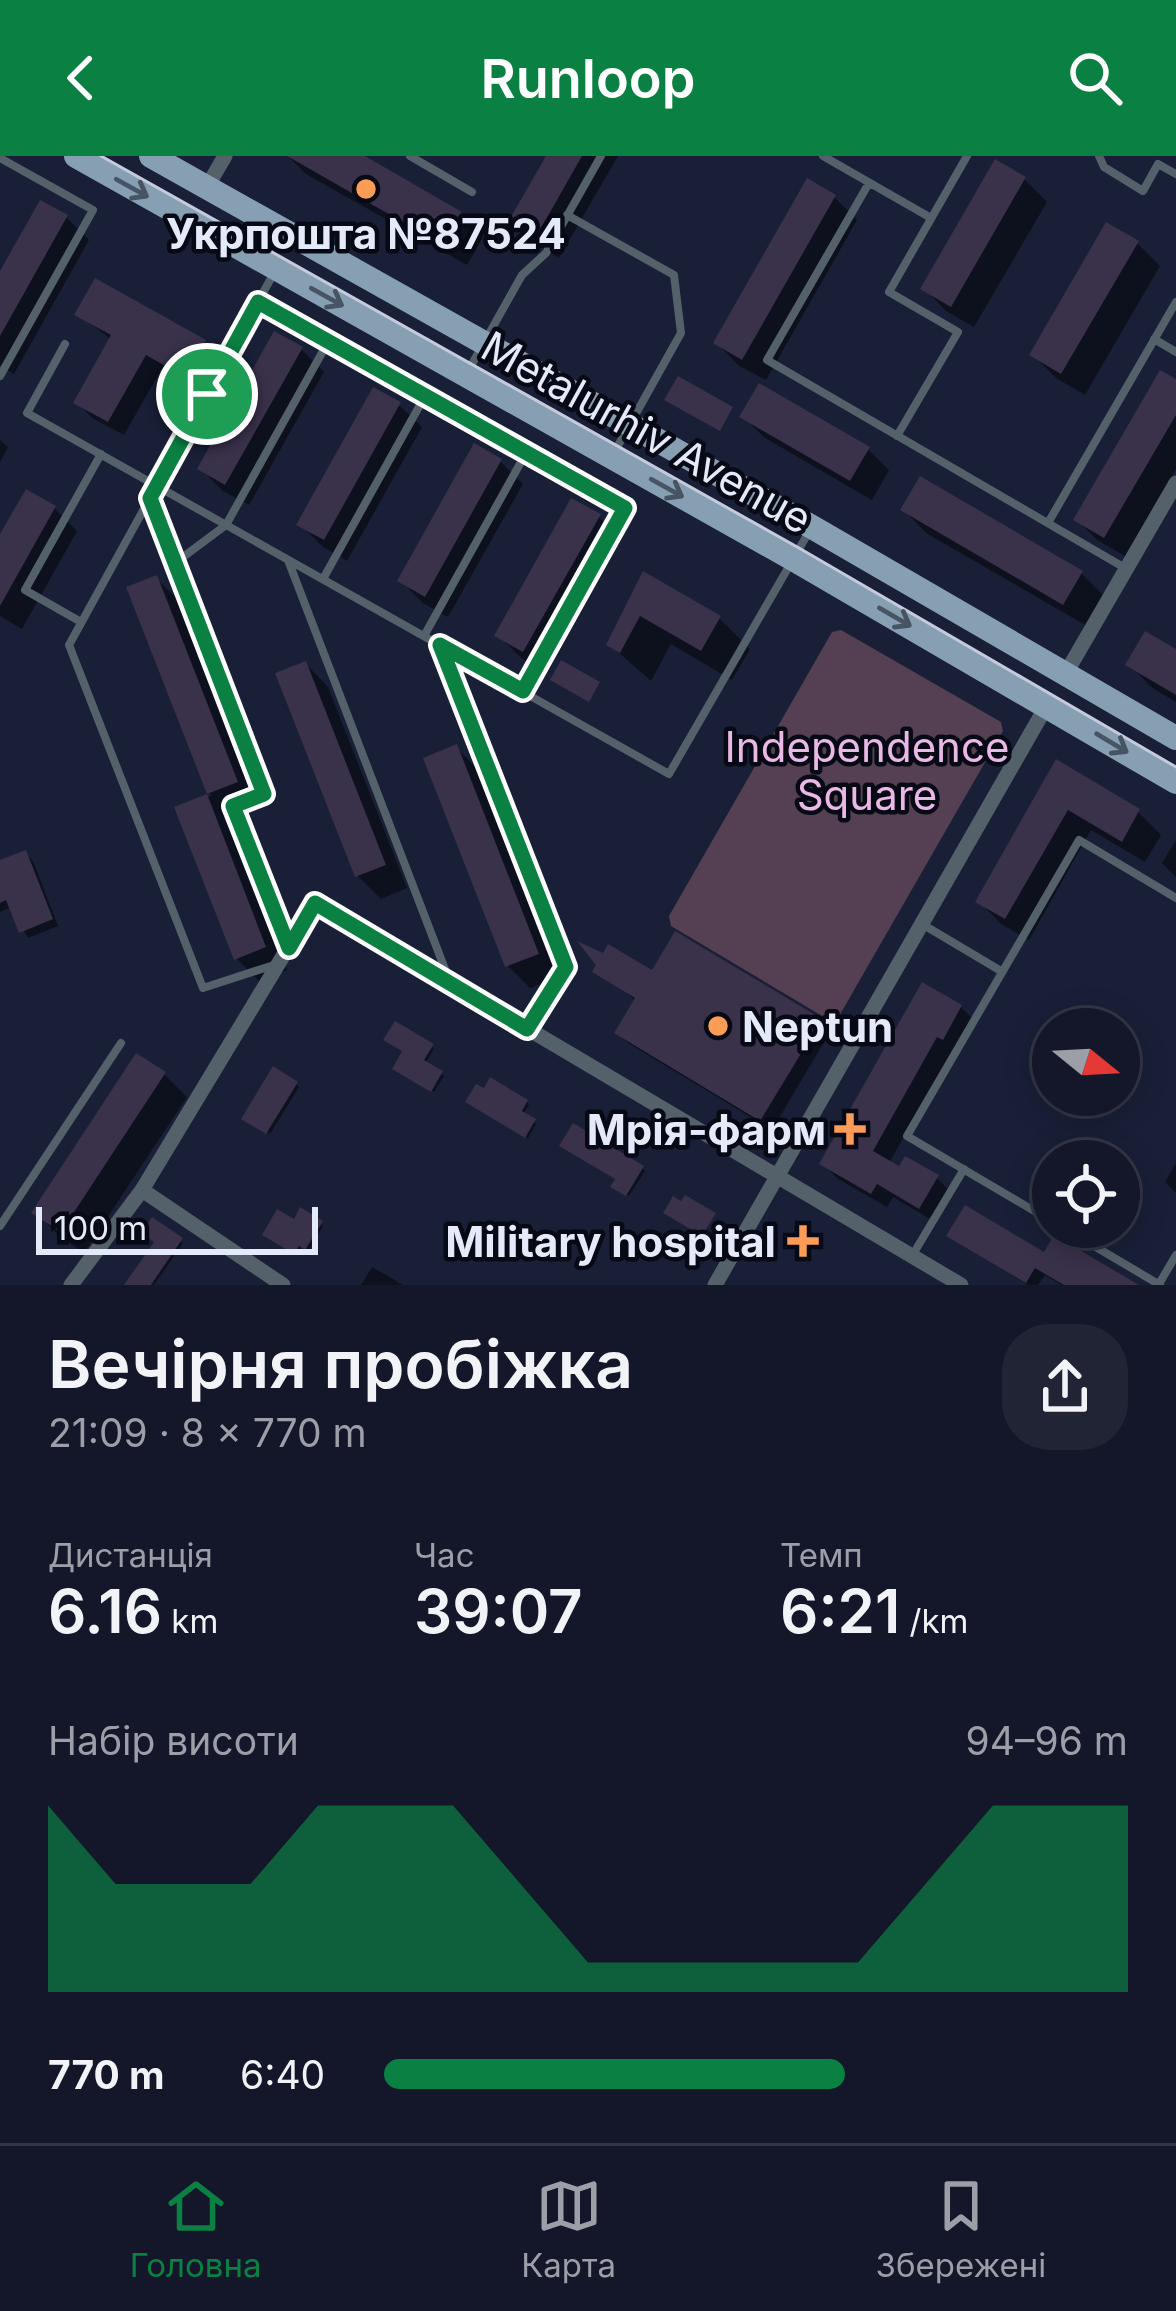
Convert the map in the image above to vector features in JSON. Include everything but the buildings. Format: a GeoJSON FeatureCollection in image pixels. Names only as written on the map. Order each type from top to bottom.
{"type":"FeatureCollection","features":[{"type":"Feature","properties":{"kind":"main road","name":"Metalurhiv Avenue"},"geometry":{"type":"LineString","coordinates":[[76,156],[793,559],[1176,782]]}},
{"type":"Feature","properties":{"kind":"main road","name":"Metalurhiv Avenue"},"geometry":{"type":"LineString","coordinates":[[151,156],[812,526],[1176,738]]}},
{"type":"Feature","properties":{"kind":"main road"},"geometry":{"type":"LineString","coordinates":[[189,219],[207,187]]}},
{"type":"Feature","properties":{"kind":"main road"},"geometry":{"type":"LineString","coordinates":[[1047,705],[1066,673]]}},
{"type":"Feature","properties":{"kind":"street"},"geometry":{"type":"LineString","coordinates":[[207,187],[226,156]]}},
{"type":"Feature","properties":{"kind":"street"},"geometry":{"type":"LineString","coordinates":[[1066,673],[1176,483]]}},
{"type":"Feature","properties":{"kind":"street"},"geometry":{"type":"LineString","coordinates":[[716,1285],[1047,705]]}},
{"type":"Feature","properties":{"kind":"street"},"geometry":{"type":"LineString","coordinates":[[71,1285],[142,1190],[315,903],[961,1285]]}},
{"type":"Feature","properties":{"kind":"street"},"geometry":{"type":"LineString","coordinates":[[142,1190],[283,1285]]}},
{"type":"Feature","properties":{"kind":"lane"},"geometry":{"type":"LineString","coordinates":[[410,156],[472,192]]}},
{"type":"Feature","properties":{"kind":"lane"},"geometry":{"type":"LineString","coordinates":[[466,375],[522,275],[546,253],[601,156]]}},
{"type":"Feature","properties":{"kind":"lane"},"geometry":{"type":"LineString","coordinates":[[823,156],[931,218]]}},
{"type":"Feature","properties":{"kind":"lane"},"geometry":{"type":"LineString","coordinates":[[897,436],[958,332],[889,292],[967,156]]}},
{"type":"Feature","properties":{"kind":"lane"},"geometry":{"type":"LineString","coordinates":[[1099,156],[1104,167],[1143,190],[1158,164],[1176,174]]}},
{"type":"Feature","properties":{"kind":"lane"},"geometry":{"type":"LineString","coordinates":[[1104,167],[1110,156]]}},
{"type":"Feature","properties":{"kind":"lane"},"geometry":{"type":"LineString","coordinates":[[0,158],[93,210],[0,376]]}},
{"type":"Feature","properties":{"kind":"lane"},"geometry":{"type":"LineString","coordinates":[[869,183],[767,360],[1126,569]]}},
{"type":"Feature","properties":{"kind":"lane"},"geometry":{"type":"LineString","coordinates":[[567,215],[674,275],[681,333],[612,457]]}},
{"type":"Feature","properties":{"kind":"lane"},"geometry":{"type":"LineString","coordinates":[[276,268],[69,645],[202,988],[278,964]]}},
{"type":"Feature","properties":{"kind":"lane"},"geometry":{"type":"LineString","coordinates":[[258,302],[625,508],[523,691]]}},
{"type":"Feature","properties":{"kind":"lane"},"geometry":{"type":"LineString","coordinates":[[1048,523],[1176,302]]}},
{"type":"Feature","properties":{"kind":"lane"},"geometry":{"type":"LineString","coordinates":[[1154,339],[1176,352]]}},
{"type":"Feature","properties":{"kind":"lane"},"geometry":{"type":"LineString","coordinates":[[175,563],[226,525],[328,341]]}},
{"type":"Feature","properties":{"kind":"lane"},"geometry":{"type":"LineString","coordinates":[[65,344],[27,413],[669,774],[812,526]]}},
{"type":"Feature","properties":{"kind":"lane"},"geometry":{"type":"LineString","coordinates":[[322,579],[425,396]]}},
{"type":"Feature","properties":{"kind":"lane"},"geometry":{"type":"LineString","coordinates":[[424,636],[526,453]]}},
{"type":"Feature","properties":{"kind":"lane"},"geometry":{"type":"LineString","coordinates":[[81,622],[25,590],[101,454]]}},
{"type":"Feature","properties":{"kind":"lane"},"geometry":{"type":"LineString","coordinates":[[150,498],[264,794],[233,806],[289,948]]}},
{"type":"Feature","properties":{"kind":"lane"},"geometry":{"type":"LineString","coordinates":[[287,559],[451,984]]}},
{"type":"Feature","properties":{"kind":"lane"},"geometry":{"type":"LineString","coordinates":[[440,645],[566,967],[527,1029]]}},
{"type":"Feature","properties":{"kind":"lane"},"geometry":{"type":"LineString","coordinates":[[1032,1209],[907,1136],[1079,840],[1176,898]]}},
{"type":"Feature","properties":{"kind":"lane"},"geometry":{"type":"LineString","coordinates":[[922,924],[1001,971]]}},
{"type":"Feature","properties":{"kind":"lane"},"geometry":{"type":"LineString","coordinates":[[0,1226],[121,1043]]}},
{"type":"Feature","properties":{"kind":"lane"},"geometry":{"type":"LineString","coordinates":[[912,1256],[964,1169]]}},
{"type":"Feature","properties":{"kind":"lane"},"geometry":{"type":"LineString","coordinates":[[1097,1248],[1159,1285],[1176,1255]]}},
{"type":"Feature","properties":{"kind":"green space","name":"Independence Square"},"geometry":{"type":"Polygon","coordinates":[[[841,630],[1001,722],[1003,731],[838,1018],[829,1020],[671,926],[669,916],[832,632],[841,630]]]}},
{"type":"Feature","properties":{"kind":"tram line"},"geometry":{"type":"LineString","coordinates":[[101,156],[799,548],[1176,767]]}},
{"type":"Feature","properties":{"kind":"place","name":"Укрпошта №87524"},"geometry":{"type":"Point","coordinates":[366,189]}},
{"type":"Feature","properties":{"kind":"place","name":"Neptun"},"geometry":{"type":"Point","coordinates":[718,1026]}},
{"type":"Feature","properties":{"kind":"place","name":"Мрія-фарм"},"geometry":{"type":"Point","coordinates":[850,1129]}},
{"type":"Feature","properties":{"kind":"place","name":"Military hospital"},"geometry":{"type":"Point","coordinates":[803,1241]}},
{"type":"Feature","properties":{"kind":"route"},"geometry":{"type":"LineString","coordinates":[[258,302],[625,508],[523,691],[440,645],[566,967],[527,1029],[315,903],[289,948],[233,806],[264,794],[150,498],[207,394],[258,302]]}}]}
